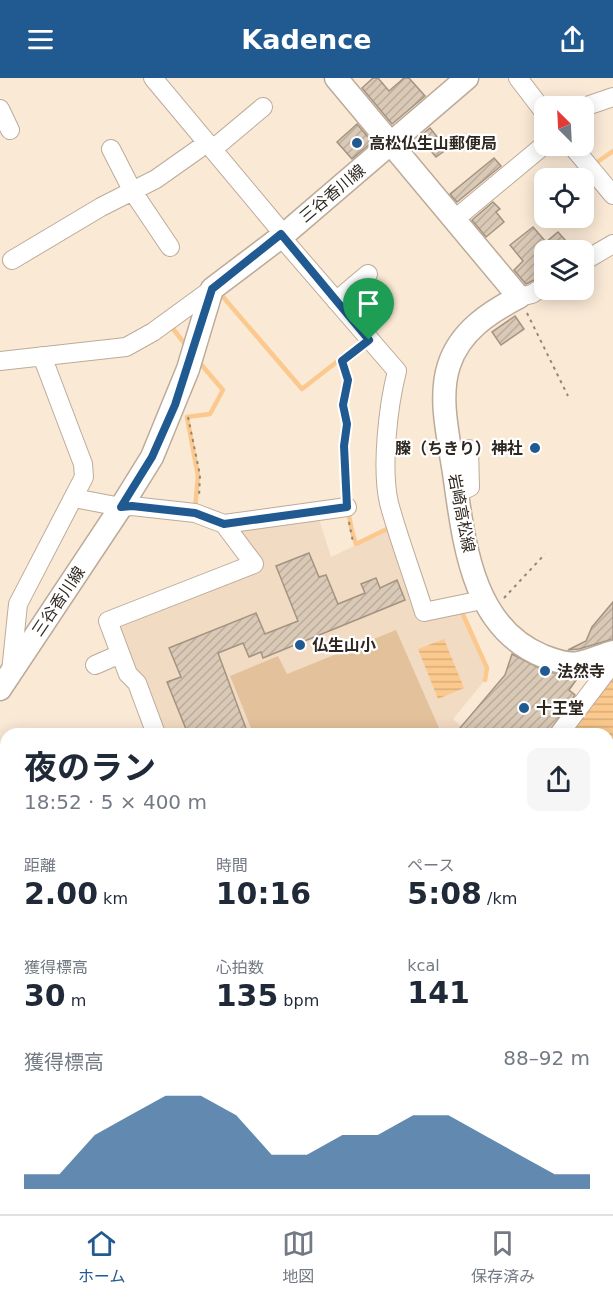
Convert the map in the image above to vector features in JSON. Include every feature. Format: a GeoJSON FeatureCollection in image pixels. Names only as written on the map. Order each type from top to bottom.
{"type":"FeatureCollection","features":[{"type":"Feature","properties":{"kind":"main road"},"geometry":{"type":"LineString","coordinates":[[336,78],[519,297]]}},
{"type":"Feature","properties":{"kind":"main road","name":"三谷香川線"},"geometry":{"type":"LineString","coordinates":[[5,681],[152,457],[175,405],[212,289],[391,144],[467,78]]}},
{"type":"Feature","properties":{"kind":"main road","name":"岩崎高松線"},"geometry":{"type":"LineString","coordinates":[[519,297],[476,323],[461,342],[449,364],[444,389],[457,493],[486,607],[508,635],[521,645],[560,663],[578,663],[613,652]]}},
{"type":"Feature","properties":{"kind":"street"},"geometry":{"type":"LineString","coordinates":[[153,78],[336,301],[397,371],[391,406],[386,484],[389,504],[424,612],[486,607]]}},
{"type":"Feature","properties":{"kind":"street"},"geometry":{"type":"LineString","coordinates":[[518,78],[534,99]]}},
{"type":"Feature","properties":{"kind":"street"},"geometry":{"type":"LineString","coordinates":[[594,104],[613,97]]}},
{"type":"Feature","properties":{"kind":"street"},"geometry":{"type":"LineString","coordinates":[[12,260],[210,146],[263,107]]}},
{"type":"Feature","properties":{"kind":"street"},"geometry":{"type":"LineString","coordinates":[[0,109],[10,130]]}},
{"type":"Feature","properties":{"kind":"street"},"geometry":{"type":"LineString","coordinates":[[111,149],[133,192],[170,248]]}},
{"type":"Feature","properties":{"kind":"street"},"geometry":{"type":"LineString","coordinates":[[455,219],[534,153]]}},
{"type":"Feature","properties":{"kind":"street"},"geometry":{"type":"LineString","coordinates":[[581,156],[611,188]]}},
{"type":"Feature","properties":{"kind":"street"},"geometry":{"type":"LineString","coordinates":[[594,255],[613,244]]}},
{"type":"Feature","properties":{"kind":"street"},"geometry":{"type":"LineString","coordinates":[[336,301],[368,274]]}},
{"type":"Feature","properties":{"kind":"street"},"geometry":{"type":"LineString","coordinates":[[0,361],[126,347],[153,332],[212,289]]}},
{"type":"Feature","properties":{"kind":"street"},"geometry":{"type":"LineString","coordinates":[[519,297],[534,293]]}},
{"type":"Feature","properties":{"kind":"street"},"geometry":{"type":"LineString","coordinates":[[5,681],[18,604],[84,477],[83,464],[42,356]]}},
{"type":"Feature","properties":{"kind":"street"},"geometry":{"type":"LineString","coordinates":[[457,493],[470,487],[469,448]]}},
{"type":"Feature","properties":{"kind":"street"},"geometry":{"type":"LineString","coordinates":[[74,498],[121,507],[132,506],[195,513],[224,524],[347,507]]}},
{"type":"Feature","properties":{"kind":"street"},"geometry":{"type":"LineString","coordinates":[[154,728],[137,683],[128,674],[108,621],[254,564],[224,524]]}},
{"type":"Feature","properties":{"kind":"street"},"geometry":{"type":"LineString","coordinates":[[95,665],[120,654]]}},
{"type":"Feature","properties":{"kind":"street"},"geometry":{"type":"LineString","coordinates":[[564,728],[613,663]]}},
{"type":"Feature","properties":{"kind":"path"},"geometry":{"type":"LineString","coordinates":[[519,297],[568,396]]}},
{"type":"Feature","properties":{"kind":"path"},"geometry":{"type":"LineString","coordinates":[[353,542],[347,507],[344,446],[347,424],[343,405],[348,380],[342,361],[369,340]]}},
{"type":"Feature","properties":{"kind":"path"},"geometry":{"type":"LineString","coordinates":[[175,405],[189,418],[200,475],[199,501],[195,513]]}},
{"type":"Feature","properties":{"kind":"path"},"geometry":{"type":"LineString","coordinates":[[486,607],[544,554]]}},
{"type":"Feature","properties":{"kind":"shaded area","name":"仏生山小"},"geometry":{"type":"Polygon","coordinates":[[[318,516],[331,557],[392,528],[419,619],[461,611],[487,673],[485,680],[453,719],[462,728],[159,728],[115,622],[250,569],[240,534],[247,526],[318,516]]]}},
{"type":"Feature","properties":{"kind":"shaded area"},"geometry":{"type":"Polygon","coordinates":[[[444,639],[464,688],[438,699],[418,649],[444,639]]]}},
{"type":"Feature","properties":{"kind":"shaded area"},"geometry":{"type":"Polygon","coordinates":[[[613,675],[613,728],[570,728],[613,675]]]}},
{"type":"Feature","properties":{"kind":"green space"},"geometry":{"type":"Polygon","coordinates":[[[396,630],[439,728],[251,728],[230,676],[278,656],[287,674],[396,630]]]}},
{"type":"Feature","properties":{"kind":"building"},"geometry":{"type":"Polygon","coordinates":[[[373,78],[378,78],[389,91],[404,78],[409,78],[425,96],[392,124],[362,88],[373,78]]]}},
{"type":"Feature","properties":{"kind":"building"},"geometry":{"type":"Polygon","coordinates":[[[357,124],[372,142],[352,159],[337,142],[357,124]]]}},
{"type":"Feature","properties":{"kind":"building"},"geometry":{"type":"Polygon","coordinates":[[[430,128],[447,149],[436,157],[419,137],[430,128]]]}},
{"type":"Feature","properties":{"kind":"building"},"geometry":{"type":"Polygon","coordinates":[[[494,158],[501,166],[457,202],[450,194],[494,158]]]}},
{"type":"Feature","properties":{"kind":"building"},"geometry":{"type":"Polygon","coordinates":[[[493,202],[500,209],[496,212],[504,222],[486,237],[472,220],[493,202]]]}},
{"type":"Feature","properties":{"kind":"building"},"geometry":{"type":"Polygon","coordinates":[[[533,227],[544,240],[534,240],[534,280],[526,284],[514,270],[523,261],[510,245],[533,227]]]}},
{"type":"Feature","properties":{"kind":"building"},"geometry":{"type":"Polygon","coordinates":[[[558,232],[565,240],[548,240],[558,232]]]}},
{"type":"Feature","properties":{"kind":"building"},"geometry":{"type":"Polygon","coordinates":[[[515,316],[524,329],[501,345],[492,332],[515,316]]]}},
{"type":"Feature","properties":{"kind":"building"},"geometry":{"type":"Polygon","coordinates":[[[309,553],[319,577],[326,575],[338,604],[365,593],[361,584],[376,578],[380,588],[397,580],[405,600],[263,658],[261,652],[249,657],[243,643],[218,653],[246,728],[186,728],[167,682],[181,677],[169,648],[256,613],[265,634],[298,621],[276,566],[309,553]]]}},
{"type":"Feature","properties":{"kind":"building"},"geometry":{"type":"Polygon","coordinates":[[[613,602],[613,639],[568,650],[586,641],[592,627],[613,602]]]}},
{"type":"Feature","properties":{"kind":"building"},"geometry":{"type":"Polygon","coordinates":[[[512,654],[547,672],[579,676],[569,690],[575,695],[552,728],[460,728],[505,675],[512,654]]]}},
{"type":"Feature","properties":{"kind":"waterway"},"geometry":{"type":"LineString","coordinates":[[593,165],[613,151]]}},
{"type":"Feature","properties":{"kind":"waterway"},"geometry":{"type":"LineString","coordinates":[[218,291],[302,389],[343,357],[349,377],[347,399],[348,510],[356,544],[393,526]]}},
{"type":"Feature","properties":{"kind":"waterway"},"geometry":{"type":"LineString","coordinates":[[170,325],[188,348]]}},
{"type":"Feature","properties":{"kind":"waterway"},"geometry":{"type":"LineString","coordinates":[[195,509],[198,476],[187,417],[210,414],[223,390],[199,362]]}},
{"type":"Feature","properties":{"kind":"waterway"},"geometry":{"type":"LineString","coordinates":[[461,610],[487,668],[485,680]]}},
{"type":"Feature","properties":{"kind":"place","name":"高松仏生山郵便局"},"geometry":{"type":"Point","coordinates":[357,143]}},
{"type":"Feature","properties":{"kind":"place","name":"榺（ちきり）神社"},"geometry":{"type":"Point","coordinates":[535,448]}},
{"type":"Feature","properties":{"kind":"place","name":"仏生山小"},"geometry":{"type":"Point","coordinates":[300,645]}},
{"type":"Feature","properties":{"kind":"place","name":"法然寺"},"geometry":{"type":"Point","coordinates":[545,671]}},
{"type":"Feature","properties":{"kind":"place","name":"十王堂"},"geometry":{"type":"Point","coordinates":[524,708]}},
{"type":"Feature","properties":{"kind":"route"},"geometry":{"type":"LineString","coordinates":[[281,234],[369,340],[342,361],[348,376],[343,405],[347,424],[344,446],[347,507],[224,524],[195,513],[132,506],[121,507],[152,457],[175,405],[212,289],[278,236],[281,234]]}}]}
